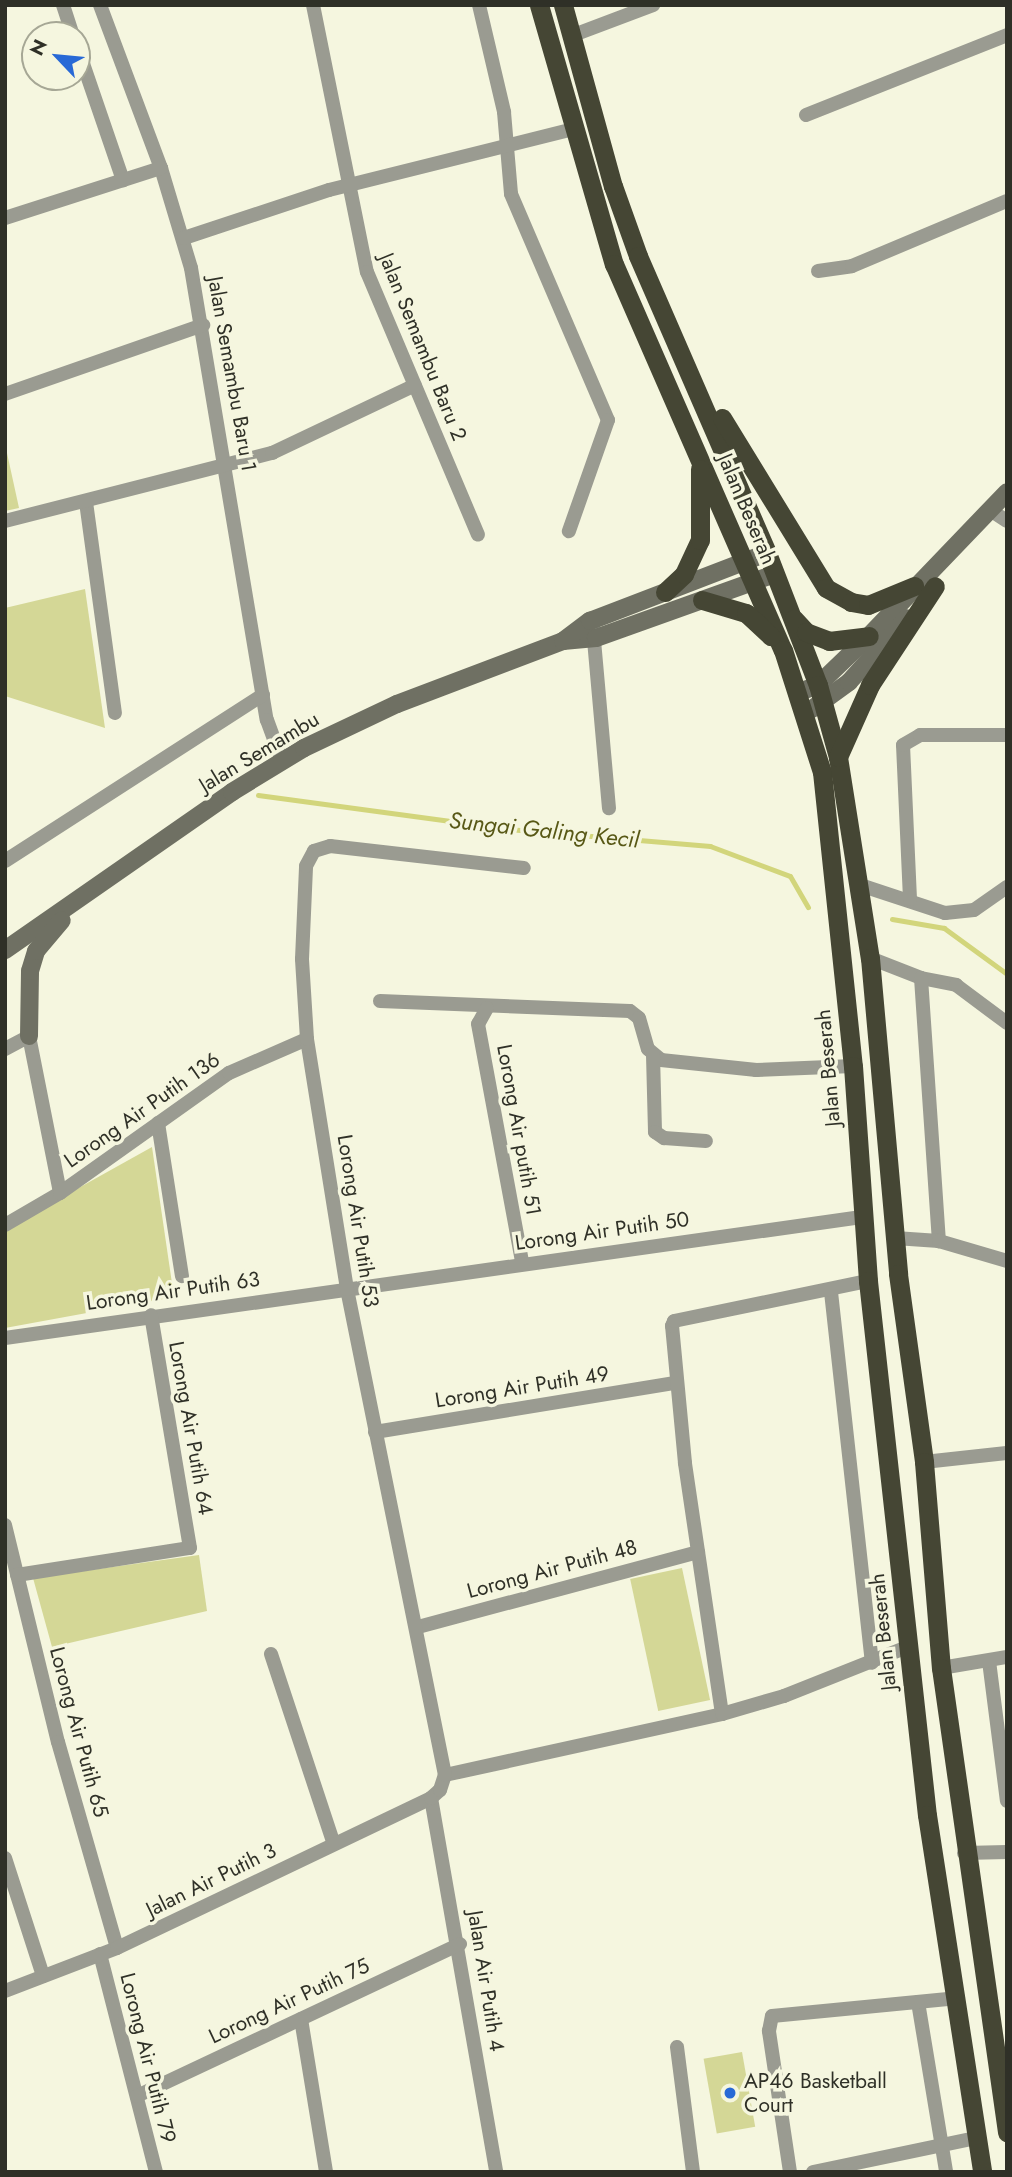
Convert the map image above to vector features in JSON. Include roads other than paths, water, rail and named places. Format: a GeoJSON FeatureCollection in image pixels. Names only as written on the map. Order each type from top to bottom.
{"type":"FeatureCollection","features":[{"type":"Feature","properties":{"kind":"highway","name":"Jalan Beserah"},"geometry":{"type":"LineString","coordinates":[[539,5],[614,264],[746,561],[783,650],[797,693],[814,708],[838,757],[870,958],[895,1238],[924,1462],[941,1668],[964,1853],[1007,2132]]}},
{"type":"Feature","properties":{"kind":"highway","name":"Jalan Beserah"},"geometry":{"type":"LineString","coordinates":[[563,5],[638,256],[767,553],[818,685],[814,708],[829,814],[853,1066],[862,1217],[907,1647],[927,1815],[958,1998],[982,2172]]}},
{"type":"Feature","properties":{"kind":"highway"},"geometry":{"type":"LineString","coordinates":[[638,256],[733,440],[813,573],[838,596],[868,605],[914,586]]}},
{"type":"Feature","properties":{"kind":"highway"},"geometry":{"type":"LineString","coordinates":[[666,592],[693,560],[700,540],[698,453]]}},
{"type":"Feature","properties":{"kind":"highway"},"geometry":{"type":"LineString","coordinates":[[838,757],[870,685],[934,586]]}},
{"type":"Feature","properties":{"kind":"highway"},"geometry":{"type":"LineString","coordinates":[[702,600],[755,618],[783,650]]}},
{"type":"Feature","properties":{"kind":"highway"},"geometry":{"type":"LineString","coordinates":[[791,615],[806,632],[829,641],[869,636]]}},
{"type":"Feature","properties":{"kind":"main road"},"geometry":{"type":"LineString","coordinates":[[797,693],[818,685],[869,636],[914,586],[967,536],[1007,492]]}},
{"type":"Feature","properties":{"kind":"main road"},"geometry":{"type":"LineString","coordinates":[[814,708],[934,586],[967,536]]}},
{"type":"Feature","properties":{"kind":"main road","name":"Jalan Semambu"},"geometry":{"type":"LineString","coordinates":[[593,630],[666,592],[767,553]]}},
{"type":"Feature","properties":{"kind":"main road","name":"Jalan Semambu"},"geometry":{"type":"LineString","coordinates":[[5,950],[282,761],[397,704],[593,630],[702,600],[775,574]]}},
{"type":"Feature","properties":{"kind":"main road"},"geometry":{"type":"LineString","coordinates":[[29,1035],[30,971],[36,950],[48,932],[126,865]]}},
{"type":"Feature","properties":{"kind":"street","name":"Jalan Semambu Baru 1"},"geometry":{"type":"LineString","coordinates":[[100,5],[161,168],[184,238],[203,325],[263,695],[282,761]]}},
{"type":"Feature","properties":{"kind":"street","name":"Jalan Semambu Baru 2"},"geometry":{"type":"LineString","coordinates":[[313,5],[348,187],[370,283],[478,535]]}},
{"type":"Feature","properties":{"kind":"street"},"geometry":{"type":"LineString","coordinates":[[479,5],[504,113],[511,194],[608,420],[569,531]]}},
{"type":"Feature","properties":{"kind":"street"},"geometry":{"type":"LineString","coordinates":[[571,36],[614,12],[653,5]]}},
{"type":"Feature","properties":{"kind":"street"},"geometry":{"type":"LineString","coordinates":[[806,115],[1007,35]]}},
{"type":"Feature","properties":{"kind":"street"},"geometry":{"type":"LineString","coordinates":[[91,86],[124,180]]}},
{"type":"Feature","properties":{"kind":"street"},"geometry":{"type":"LineString","coordinates":[[184,238],[348,187],[573,129]]}},
{"type":"Feature","properties":{"kind":"street"},"geometry":{"type":"LineString","coordinates":[[5,218],[161,168]]}},
{"type":"Feature","properties":{"kind":"street"},"geometry":{"type":"LineString","coordinates":[[818,271],[852,266],[1007,201]]}},
{"type":"Feature","properties":{"kind":"street"},"geometry":{"type":"LineString","coordinates":[[5,394],[203,325]]}},
{"type":"Feature","properties":{"kind":"street"},"geometry":{"type":"LineString","coordinates":[[5,521],[272,453],[415,385]]}},
{"type":"Feature","properties":{"kind":"street"},"geometry":{"type":"LineString","coordinates":[[86,502],[115,713]]}},
{"type":"Feature","properties":{"kind":"street"},"geometry":{"type":"LineString","coordinates":[[990,510],[1007,521]]}},
{"type":"Feature","properties":{"kind":"street"},"geometry":{"type":"LineString","coordinates":[[593,630],[610,808]]}},
{"type":"Feature","properties":{"kind":"street"},"geometry":{"type":"LineString","coordinates":[[5,860],[263,695]]}},
{"type":"Feature","properties":{"kind":"street"},"geometry":{"type":"LineString","coordinates":[[910,899],[903,745],[920,735],[1007,734]]}},
{"type":"Feature","properties":{"kind":"street","name":"Lorong Air Putih 53"},"geometry":{"type":"LineString","coordinates":[[445,1774],[418,1627],[347,1289],[307,1039],[302,959],[306,866],[314,851],[330,846],[524,868]]}},
{"type":"Feature","properties":{"kind":"street"},"geometry":{"type":"LineString","coordinates":[[857,884],[910,899],[935,911],[966,912],[1007,887]]}},
{"type":"Feature","properties":{"kind":"street"},"geometry":{"type":"LineString","coordinates":[[870,958],[921,978],[956,985],[1007,1023]]}},
{"type":"Feature","properties":{"kind":"street"},"geometry":{"type":"LineString","coordinates":[[921,978],[939,1241]]}},
{"type":"Feature","properties":{"kind":"street"},"geometry":{"type":"LineString","coordinates":[[380,1002],[635,1012],[653,1055],[655,1132],[664,1138],[706,1141]]}},
{"type":"Feature","properties":{"kind":"street","name":"Lorong Air putih 51"},"geometry":{"type":"LineString","coordinates":[[487,1008],[478,1024],[522,1262]]}},
{"type":"Feature","properties":{"kind":"street"},"geometry":{"type":"LineString","coordinates":[[5,1049],[29,1035],[60,1193]]}},
{"type":"Feature","properties":{"kind":"street","name":"Lorong Air Putih 136"},"geometry":{"type":"LineString","coordinates":[[5,1225],[60,1193],[229,1073],[307,1039]]}},
{"type":"Feature","properties":{"kind":"street"},"geometry":{"type":"LineString","coordinates":[[653,1055],[662,1060],[756,1070],[853,1066]]}},
{"type":"Feature","properties":{"kind":"street"},"geometry":{"type":"LineString","coordinates":[[158,1123],[182,1276]]}},
{"type":"Feature","properties":{"kind":"street","name":"Lorong Air Putih 50"},"geometry":{"type":"LineString","coordinates":[[347,1289],[522,1262],[862,1217]]}},
{"type":"Feature","properties":{"kind":"street"},"geometry":{"type":"LineString","coordinates":[[895,1238],[939,1241],[1007,1261]]}},
{"type":"Feature","properties":{"kind":"street"},"geometry":{"type":"LineString","coordinates":[[722,1714],[675,1383],[674,1321],[831,1292],[868,1281]]}},
{"type":"Feature","properties":{"kind":"street","name":"Lorong Air Putih 63"},"geometry":{"type":"LineString","coordinates":[[5,1338],[347,1289]]}},
{"type":"Feature","properties":{"kind":"street"},"geometry":{"type":"LineString","coordinates":[[831,1292],[872,1663]]}},
{"type":"Feature","properties":{"kind":"street","name":"Lorong Air Putih 64"},"geometry":{"type":"LineString","coordinates":[[17,1575],[190,1548],[151,1315]]}},
{"type":"Feature","properties":{"kind":"street","name":"Lorong Air Putih 49"},"geometry":{"type":"LineString","coordinates":[[375,1432],[675,1383]]}},
{"type":"Feature","properties":{"kind":"street"},"geometry":{"type":"LineString","coordinates":[[924,1462],[1007,1453]]}},
{"type":"Feature","properties":{"kind":"street","name":"Lorong Air Putih 65"},"geometry":{"type":"LineString","coordinates":[[5,1529],[117,1948]]}},
{"type":"Feature","properties":{"kind":"street","name":"Lorong Air Putih 48"},"geometry":{"type":"LineString","coordinates":[[418,1627],[698,1552]]}},
{"type":"Feature","properties":{"kind":"street"},"geometry":{"type":"LineString","coordinates":[[431,1798],[445,1774],[722,1714],[872,1663],[907,1647]]}},
{"type":"Feature","properties":{"kind":"street"},"geometry":{"type":"LineString","coordinates":[[271,1654],[295,1736],[333,1841]]}},
{"type":"Feature","properties":{"kind":"street"},"geometry":{"type":"LineString","coordinates":[[941,1668],[1007,1657]]}},
{"type":"Feature","properties":{"kind":"street"},"geometry":{"type":"LineString","coordinates":[[989,1661],[1007,1801]]}},
{"type":"Feature","properties":{"kind":"street","name":"Jalan Air Putih 3"},"geometry":{"type":"LineString","coordinates":[[5,1991],[117,1948],[333,1841],[431,1798]]}},
{"type":"Feature","properties":{"kind":"street","name":"Jalan Air Putih 4"},"geometry":{"type":"LineString","coordinates":[[431,1798],[460,1944],[496,2172]]}},
{"type":"Feature","properties":{"kind":"street"},"geometry":{"type":"LineString","coordinates":[[964,1853],[1007,1852]]}},
{"type":"Feature","properties":{"kind":"street"},"geometry":{"type":"LineString","coordinates":[[5,1858],[43,1976]]}},
{"type":"Feature","properties":{"kind":"street","name":"Lorong Air Putih 75"},"geometry":{"type":"LineString","coordinates":[[137,2096],[460,1944]]}},
{"type":"Feature","properties":{"kind":"street","name":"Lorong Air Putih 79"},"geometry":{"type":"LineString","coordinates":[[100,1954],[156,2172]]}},
{"type":"Feature","properties":{"kind":"street"},"geometry":{"type":"LineString","coordinates":[[790,2172],[769,2031],[772,2016],[958,1998]]}},
{"type":"Feature","properties":{"kind":"street"},"geometry":{"type":"LineString","coordinates":[[918,2001],[946,2172]]}},
{"type":"Feature","properties":{"kind":"street"},"geometry":{"type":"LineString","coordinates":[[301,2019],[326,2172]]}},
{"type":"Feature","properties":{"kind":"street"},"geometry":{"type":"LineString","coordinates":[[677,2047],[692,2172]]}},
{"type":"Feature","properties":{"kind":"street"},"geometry":{"type":"LineString","coordinates":[[813,2172],[976,2138]]}},
{"type":"Feature","properties":{"kind":"waterway","name":"Sungai Galing Kecil"},"geometry":{"type":"LineString","coordinates":[[258,795],[508,829],[710,846],[790,876],[808,907]]}},
{"type":"Feature","properties":{"kind":"waterway","name":"Sungai Galing Kecil"},"geometry":{"type":"LineString","coordinates":[[892,919],[944,928],[1007,974]]}},
{"type":"Feature","properties":{"kind":"place","name":"AP46 Basketball Court"},"geometry":{"type":"Point","coordinates":[730,2093]}}]}
